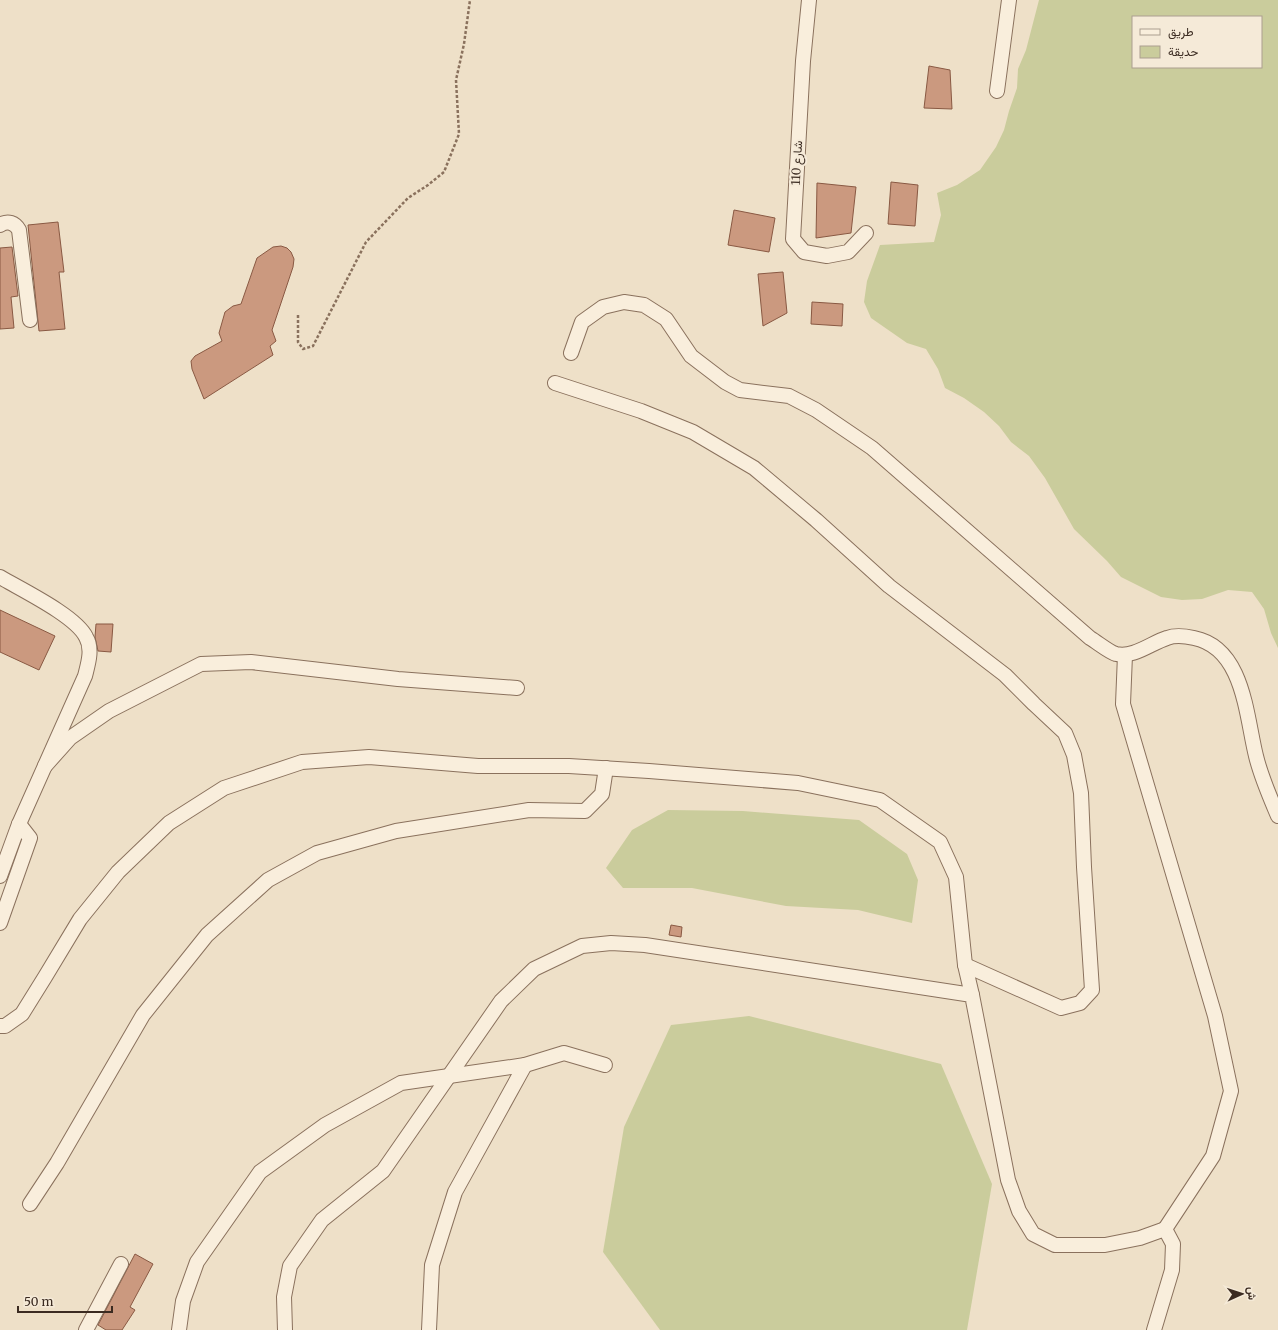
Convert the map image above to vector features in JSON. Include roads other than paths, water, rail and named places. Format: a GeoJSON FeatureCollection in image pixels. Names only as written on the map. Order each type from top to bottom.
{"type":"FeatureCollection","features":[{"type":"Feature","properties":{"kind":"street","name":"شارع 110"},"geometry":{"type":"LineString","coordinates":[[809,0],[803,61],[793,239],[804,252],[827,256],[848,252],[866,233]]}},
{"type":"Feature","properties":{"kind":"street"},"geometry":{"type":"LineString","coordinates":[[997,91],[1009,0]]}},
{"type":"Feature","properties":{"kind":"street"},"geometry":{"type":"LineString","coordinates":[[0,225],[3,223],[15,224],[19,230],[30,320]]}},
{"type":"Feature","properties":{"kind":"street"},"geometry":{"type":"LineString","coordinates":[[570,353],[582,322],[603,307],[624,302],[644,305],[666,319],[691,356],[725,382],[740,390],[789,396],[816,410],[872,448],[1090,638],[1114,654],[1125,655],[1168,638],[1185,636],[1200,639],[1214,646],[1228,659],[1240,686],[1256,758],[1278,816]]}},
{"type":"Feature","properties":{"kind":"street"},"geometry":{"type":"LineString","coordinates":[[554,383],[641,411],[693,432],[754,468],[816,520],[889,586],[1006,675],[1065,733],[1074,755],[1081,793],[1092,990],[1080,1003],[1061,1008],[965,966]]}},
{"type":"Feature","properties":{"kind":"street"},"geometry":{"type":"LineString","coordinates":[[0,577],[61,612],[81,628],[87,638],[90,658],[85,676],[20,824],[0,876]]}},
{"type":"Feature","properties":{"kind":"street"},"geometry":{"type":"LineString","coordinates":[[0,1026],[5,1026],[22,1014],[80,919],[118,872],[169,823],[224,788],[302,762],[369,757],[478,766],[606,768],[798,783],[880,800],[940,842],[956,877],[965,966],[1008,1180],[1019,1211],[1033,1234],[1055,1245],[1105,1246],[1140,1238],[1165,1229],[1213,1156],[1230,1092],[1216,1016],[1123,704],[1125,655]]}},
{"type":"Feature","properties":{"kind":"street"},"geometry":{"type":"LineString","coordinates":[[45,766],[70,738],[109,711],[201,664],[251,662],[398,678],[517,688]]}},
{"type":"Feature","properties":{"kind":"street"},"geometry":{"type":"LineString","coordinates":[[30,1204],[57,1163],[143,1015],[207,934],[268,880],[317,853],[396,832],[529,810],[585,811],[602,794],[606,768]]}},
{"type":"Feature","properties":{"kind":"street"},"geometry":{"type":"LineString","coordinates":[[0,923],[30,838],[20,824]]}},
{"type":"Feature","properties":{"kind":"street"},"geometry":{"type":"LineString","coordinates":[[286,1330],[284,1297],[290,1266],[322,1220],[383,1172],[501,1001],[534,969],[582,946],[611,943],[646,945],[972,995]]}},
{"type":"Feature","properties":{"kind":"street"},"geometry":{"type":"LineString","coordinates":[[179,1330],[183,1301],[197,1262],[260,1172],[325,1125],[401,1083],[525,1065],[564,1053],[605,1065]]}},
{"type":"Feature","properties":{"kind":"street"},"geometry":{"type":"LineString","coordinates":[[429,1330],[432,1265],[455,1192],[525,1065]]}},
{"type":"Feature","properties":{"kind":"street"},"geometry":{"type":"LineString","coordinates":[[1154,1330],[1172,1270],[1173,1244],[1165,1229]]}},
{"type":"Feature","properties":{"kind":"street"},"geometry":{"type":"LineString","coordinates":[[86,1330],[120,1264]]}}]}
